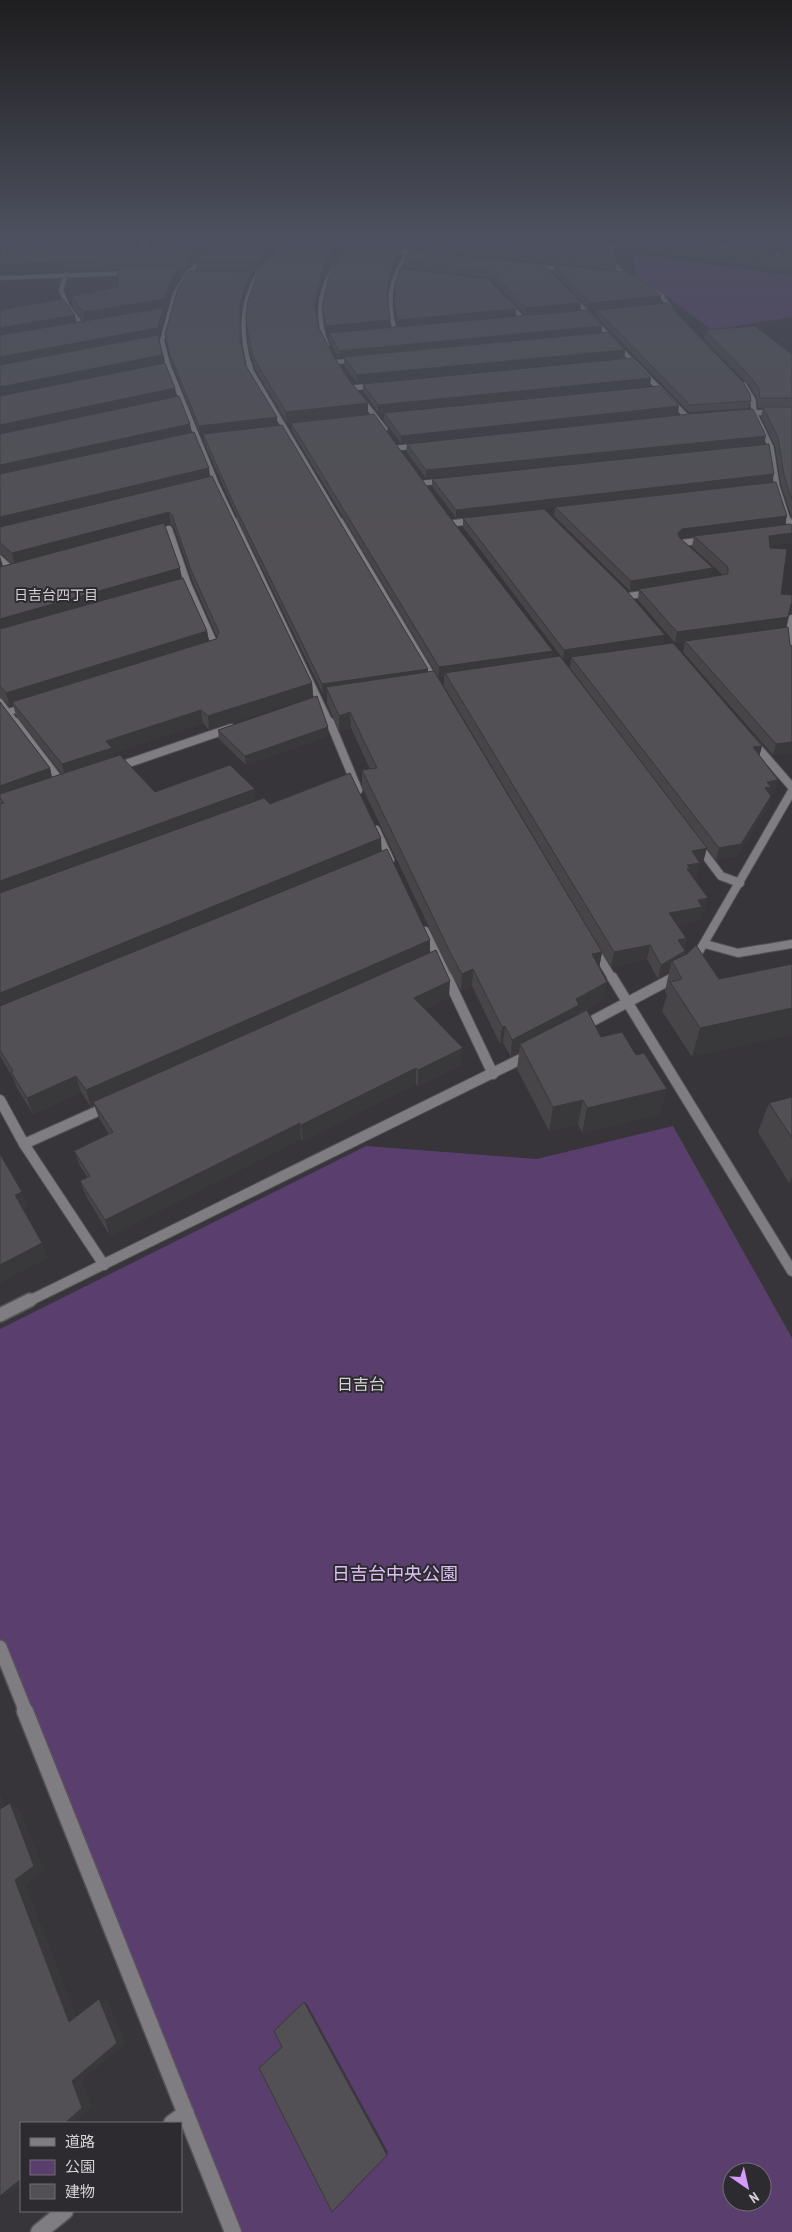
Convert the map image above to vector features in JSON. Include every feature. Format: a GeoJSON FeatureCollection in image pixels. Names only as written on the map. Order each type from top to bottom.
{"type":"FeatureCollection","features":[{"type":"Feature","properties":{"kind":"street"},"geometry":{"type":"LineString","coordinates":[[160,343],[169,369],[216,483],[320,699],[360,795]]}},
{"type":"Feature","properties":{"kind":"street"},"geometry":{"type":"LineString","coordinates":[[244,343],[251,371],[443,693]]}},
{"type":"Feature","properties":{"kind":"street"},"geometry":{"type":"LineString","coordinates":[[326,343],[340,368]]}},
{"type":"Feature","properties":{"kind":"street"},"geometry":{"type":"LineString","coordinates":[[616,343],[687,417]]}},
{"type":"Feature","properties":{"kind":"street"},"geometry":{"type":"LineString","coordinates":[[336,362],[365,359]]}},
{"type":"Feature","properties":{"kind":"street"},"geometry":{"type":"LineString","coordinates":[[622,362],[632,361]]}},
{"type":"Feature","properties":{"kind":"street"},"geometry":{"type":"LineString","coordinates":[[159,371],[169,369]]}},
{"type":"Feature","properties":{"kind":"street"},"geometry":{"type":"LineString","coordinates":[[739,380],[753,400],[754,412],[771,447],[777,486],[792,530],[782,530]]}},
{"type":"Feature","properties":{"kind":"street"},"geometry":{"type":"LineString","coordinates":[[349,381],[387,433]]}},
{"type":"Feature","properties":{"kind":"street"},"geometry":{"type":"LineString","coordinates":[[353,388],[383,385]]}},
{"type":"Feature","properties":{"kind":"street"},"geometry":{"type":"LineString","coordinates":[[649,390],[659,389]]}},
{"type":"Feature","properties":{"kind":"street"},"geometry":{"type":"LineString","coordinates":[[735,413],[792,412]]}},
{"type":"Feature","properties":{"kind":"street"},"geometry":{"type":"LineString","coordinates":[[367,418],[386,416]]}},
{"type":"Feature","properties":{"kind":"street"},"geometry":{"type":"LineString","coordinates":[[677,418],[697,416]]}},
{"type":"Feature","properties":{"kind":"street"},"geometry":{"type":"LineString","coordinates":[[188,440],[206,436]]}},
{"type":"Feature","properties":{"kind":"street"},"geometry":{"type":"LineString","coordinates":[[392,441],[402,455]]}},
{"type":"Feature","properties":{"kind":"street"},"geometry":{"type":"LineString","coordinates":[[397,448],[426,445]]}},
{"type":"Feature","properties":{"kind":"street"},"geometry":{"type":"LineString","coordinates":[[762,448],[771,447]]}},
{"type":"Feature","properties":{"kind":"street"},"geometry":{"type":"LineString","coordinates":[[418,476],[428,490]]}},
{"type":"Feature","properties":{"kind":"street"},"geometry":{"type":"LineString","coordinates":[[423,483],[452,480]]}},
{"type":"Feature","properties":{"kind":"street"},"geometry":{"type":"LineString","coordinates":[[207,485],[216,483]]}},
{"type":"Feature","properties":{"kind":"street"},"geometry":{"type":"LineString","coordinates":[[768,487],[777,486]]}},
{"type":"Feature","properties":{"kind":"street"},"geometry":{"type":"LineString","coordinates":[[449,517],[460,531]]}},
{"type":"Feature","properties":{"kind":"street"},"geometry":{"type":"LineString","coordinates":[[454,523],[482,520]]}},
{"type":"Feature","properties":{"kind":"street"},"geometry":{"type":"LineString","coordinates":[[151,534],[169,529],[188,584],[216,647],[207,650]]}},
{"type":"Feature","properties":{"kind":"street"},"geometry":{"type":"LineString","coordinates":[[695,556],[681,543],[718,538]]}},
{"type":"Feature","properties":{"kind":"street"},"geometry":{"type":"LineString","coordinates":[[0,559],[10,572],[22,569]]}},
{"type":"Feature","properties":{"kind":"street"},"geometry":{"type":"LineString","coordinates":[[179,587],[188,584]]}},
{"type":"Feature","properties":{"kind":"street"},"geometry":{"type":"LineString","coordinates":[[621,590],[634,604]]}},
{"type":"Feature","properties":{"kind":"street"},"geometry":{"type":"LineString","coordinates":[[628,596],[656,592]]}},
{"type":"Feature","properties":{"kind":"street"},"geometry":{"type":"LineString","coordinates":[[792,618],[789,632],[792,655]]}},
{"type":"Feature","properties":{"kind":"street"},"geometry":{"type":"LineString","coordinates":[[779,634],[789,632]]}},
{"type":"Feature","properties":{"kind":"street"},"geometry":{"type":"LineString","coordinates":[[427,684],[445,682]]}},
{"type":"Feature","properties":{"kind":"street"},"geometry":{"type":"LineString","coordinates":[[311,702],[330,697]]}},
{"type":"Feature","properties":{"kind":"street"},"geometry":{"type":"LineString","coordinates":[[0,702],[63,785]]}},
{"type":"Feature","properties":{"kind":"street"},"geometry":{"type":"LineString","coordinates":[[8,712],[36,703]]}},
{"type":"Feature","properties":{"kind":"street"},"geometry":{"type":"LineString","coordinates":[[109,769],[238,726]]}},
{"type":"Feature","properties":{"kind":"street"},"geometry":{"type":"LineString","coordinates":[[748,737],[792,787]]}},
{"type":"Feature","properties":{"kind":"street"},"geometry":{"type":"LineString","coordinates":[[342,780],[352,777]]}},
{"type":"Feature","properties":{"kind":"street"},"geometry":{"type":"LineString","coordinates":[[54,788],[72,782]]}},
{"type":"Feature","properties":{"kind":"street"},"geometry":{"type":"LineString","coordinates":[[570,1034],[688,968],[705,944],[792,791]]}},
{"type":"Feature","properties":{"kind":"street"},"geometry":{"type":"LineString","coordinates":[[372,822],[391,862],[380,861]]}},
{"type":"Feature","properties":{"kind":"street"},"geometry":{"type":"LineString","coordinates":[[691,837],[721,876],[740,883]]}},
{"type":"Feature","properties":{"kind":"street"},"geometry":{"type":"LineString","coordinates":[[422,925],[434,961],[493,1074]]}},
{"type":"Feature","properties":{"kind":"street"},"geometry":{"type":"LineString","coordinates":[[588,940],[792,1271]]}},
{"type":"Feature","properties":{"kind":"street"},"geometry":{"type":"LineString","coordinates":[[705,944],[738,953],[792,944]]}},
{"type":"Feature","properties":{"kind":"street"},"geometry":{"type":"LineString","coordinates":[[0,1315],[536,1052]]}},
{"type":"Feature","properties":{"kind":"street"},"geometry":{"type":"LineString","coordinates":[[0,1100],[24,1144],[104,1265]]}},
{"type":"Feature","properties":{"kind":"street"},"geometry":{"type":"LineString","coordinates":[[24,1144],[123,1100]]}},
{"type":"Feature","properties":{"kind":"street"},"geometry":{"type":"LineString","coordinates":[[0,1647],[179,2118]]}},
{"type":"Feature","properties":{"kind":"street"},"geometry":{"type":"LineString","coordinates":[[182,2124],[233,2232]]}},
{"type":"Feature","properties":{"kind":"street"},"geometry":{"type":"LineString","coordinates":[[38,2232],[64,2212]]}},
{"type":"Feature","properties":{"kind":"green space","name":"日吉台中央公園"},"geometry":{"type":"Polygon","coordinates":[[[673,1126],[792,1338],[792,2232],[229,2232],[0,1653],[0,1329],[366,1146],[537,1159],[673,1126]]]}},
{"type":"Feature","properties":{"kind":"building"},"geometry":{"type":"Polygon","coordinates":[[[0,343],[75,343],[0,357],[0,343]]]}},
{"type":"Feature","properties":{"kind":"building"},"geometry":{"type":"Polygon","coordinates":[[[115,343],[160,343],[162,355],[0,387],[0,365],[115,343]]]}},
{"type":"Feature","properties":{"kind":"building"},"geometry":{"type":"Polygon","coordinates":[[[167,343],[241,343],[246,366],[277,417],[199,426],[170,355],[167,343]]]}},
{"type":"Feature","properties":{"kind":"building"},"geometry":{"type":"Polygon","coordinates":[[[250,343],[327,343],[349,380],[368,403],[286,412],[254,359],[250,343]]]}},
{"type":"Feature","properties":{"kind":"building"},"geometry":{"type":"Polygon","coordinates":[[[335,343],[421,343],[339,351],[335,343]]]}},
{"type":"Feature","properties":{"kind":"building"},"geometry":{"type":"Polygon","coordinates":[[[490,343],[619,343],[625,350],[357,375],[344,357],[490,343]]]}},
{"type":"Feature","properties":{"kind":"building"},"geometry":{"type":"Polygon","coordinates":[[[629,343],[706,343],[743,382],[750,394],[751,401],[690,405],[629,343]]]}},
{"type":"Feature","properties":{"kind":"building"},"geometry":{"type":"Polygon","coordinates":[[[718,343],[778,343],[792,354],[792,398],[760,398],[759,389],[750,376],[718,343]]]}},
{"type":"Feature","properties":{"kind":"building"},"geometry":{"type":"Polygon","coordinates":[[[631,358],[651,378],[378,405],[363,384],[631,358]]]}},
{"type":"Feature","properties":{"kind":"building"},"geometry":{"type":"Polygon","coordinates":[[[165,363],[175,388],[0,425],[0,396],[165,363]]]}},
{"type":"Feature","properties":{"kind":"building"},"geometry":{"type":"Polygon","coordinates":[[[659,386],[679,406],[401,436],[384,413],[659,386]]]}},
{"type":"Feature","properties":{"kind":"building"},"geometry":{"type":"Polygon","coordinates":[[[179,396],[190,424],[0,465],[0,434],[179,396]]]}},
{"type":"Feature","properties":{"kind":"building"},"geometry":{"type":"Polygon","coordinates":[[[763,407],[792,407],[792,500],[784,475],[778,437],[763,407]]]}},
{"type":"Feature","properties":{"kind":"building"},"geometry":{"type":"Polygon","coordinates":[[[753,409],[766,436],[426,470],[407,444],[689,414],[753,409]]]}},
{"type":"Feature","properties":{"kind":"building"},"geometry":{"type":"Polygon","coordinates":[[[374,414],[448,515],[553,651],[439,667],[291,423],[374,414]]]}},
{"type":"Feature","properties":{"kind":"building"},"geometry":{"type":"Polygon","coordinates":[[[282,425],[428,669],[322,684],[236,509],[203,434],[282,425]]]}},
{"type":"Feature","properties":{"kind":"building"},"geometry":{"type":"Polygon","coordinates":[[[194,432],[209,468],[0,517],[0,474],[194,432]]]}},
{"type":"Feature","properties":{"kind":"building"},"geometry":{"type":"Polygon","coordinates":[[[769,444],[774,474],[456,510],[432,479],[769,444]]]}},
{"type":"Feature","properties":{"kind":"building"},"geometry":{"type":"Polygon","coordinates":[[[212,476],[312,683],[208,716],[201,710],[106,741],[112,748],[62,764],[12,702],[216,639],[219,632],[191,570],[172,515],[169,512],[12,553],[0,543],[0,527],[212,476]]]}},
{"type":"Feature","properties":{"kind":"building"},"geometry":{"type":"Polygon","coordinates":[[[776,482],[787,516],[682,529],[678,533],[679,537],[713,568],[631,581],[555,507],[776,482]]]}},
{"type":"Feature","properties":{"kind":"building"},"geometry":{"type":"Polygon","coordinates":[[[544,509],[626,590],[665,635],[564,650],[463,518],[544,509]]]}},
{"type":"Feature","properties":{"kind":"building"},"geometry":{"type":"Polygon","coordinates":[[[164,523],[180,568],[0,619],[0,567],[164,523]]]}},
{"type":"Feature","properties":{"kind":"building"},"geometry":{"type":"Polygon","coordinates":[[[792,525],[792,533],[769,536],[770,548],[787,549],[781,594],[792,595],[792,604],[788,617],[677,632],[639,589],[728,574],[728,567],[694,536],[792,525]]]}},
{"type":"Feature","properties":{"kind":"building"},"geometry":{"type":"Polygon","coordinates":[[[183,578],[207,631],[6,693],[0,686],[0,629],[183,578]]]}},
{"type":"Feature","properties":{"kind":"building"},"geometry":{"type":"Polygon","coordinates":[[[788,627],[790,645],[792,646],[792,742],[776,744],[685,641],[788,627]]]}},
{"type":"Feature","properties":{"kind":"building"},"geometry":{"type":"Polygon","coordinates":[[[673,643],[762,746],[753,747],[778,780],[767,782],[771,787],[765,788],[771,796],[741,844],[719,848],[571,657],[673,643]]]}},
{"type":"Feature","properties":{"kind":"building"},"geometry":{"type":"Polygon","coordinates":[[[560,656],[707,848],[692,851],[700,863],[687,865],[690,868],[687,869],[708,898],[698,900],[702,907],[669,913],[686,938],[678,940],[685,951],[661,965],[650,945],[614,952],[445,673],[560,656]]]}},
{"type":"Feature","properties":{"kind":"building"},"geometry":{"type":"Polygon","coordinates":[[[434,671],[602,952],[592,954],[607,982],[576,999],[579,1005],[512,1040],[505,1026],[502,1027],[473,969],[462,974],[451,954],[362,770],[377,768],[350,712],[339,716],[326,687],[434,671]]]}},
{"type":"Feature","properties":{"kind":"building"},"geometry":{"type":"Polygon","coordinates":[[[317,696],[328,727],[245,756],[218,730],[317,696]]]}},
{"type":"Feature","properties":{"kind":"building"},"geometry":{"type":"Polygon","coordinates":[[[0,702],[50,768],[0,786],[0,702]]]}},
{"type":"Feature","properties":{"kind":"building"},"geometry":{"type":"Polygon","coordinates":[[[120,755],[155,792],[230,765],[255,789],[0,881],[0,804],[4,803],[0,798],[0,794],[120,755]]]}},
{"type":"Feature","properties":{"kind":"building"},"geometry":{"type":"Polygon","coordinates":[[[350,773],[381,838],[0,993],[0,893],[264,798],[270,804],[350,773]]]}},
{"type":"Feature","properties":{"kind":"building"},"geometry":{"type":"Polygon","coordinates":[[[387,849],[430,940],[86,1090],[76,1076],[27,1098],[0,1050],[0,1006],[387,849]]]}},
{"type":"Feature","properties":{"kind":"building"},"geometry":{"type":"Polygon","coordinates":[[[696,945],[719,979],[792,964],[792,1008],[700,1028],[670,982],[682,979],[672,961],[687,954],[696,945]]]}},
{"type":"Feature","properties":{"kind":"building"},"geometry":{"type":"Polygon","coordinates":[[[436,950],[450,981],[414,998],[463,1048],[418,1070],[416,1068],[301,1125],[300,1123],[105,1220],[80,1181],[90,1176],[74,1151],[113,1132],[93,1102],[436,950]]]}},
{"type":"Feature","properties":{"kind":"building"},"geometry":{"type":"Polygon","coordinates":[[[587,1010],[601,1037],[622,1032],[636,1055],[644,1053],[667,1089],[587,1108],[583,1100],[553,1107],[520,1044],[587,1010]]]}},
{"type":"Feature","properties":{"kind":"building"},"geometry":{"type":"Polygon","coordinates":[[[792,1097],[792,1138],[769,1103],[792,1097]]]}},
{"type":"Feature","properties":{"kind":"building"},"geometry":{"type":"Polygon","coordinates":[[[0,1154],[22,1192],[15,1195],[42,1243],[0,1265],[0,1154]]]}},
{"type":"Feature","properties":{"kind":"building"},"geometry":{"type":"Polygon","coordinates":[[[10,1803],[34,1866],[15,1880],[69,2022],[99,1999],[117,2043],[72,2081],[82,2108],[66,2122],[20,2122],[20,2180],[0,2196],[0,1809],[10,1803]]]}},
{"type":"Feature","properties":{"kind":"building"},"geometry":{"type":"Polygon","coordinates":[[[304,2002],[387,2155],[332,2212],[259,2068],[282,2047],[274,2031],[304,2002]]]}},
{"type":"Feature","properties":{"kind":"district","name":"日吉台四丁目"},"geometry":{"type":"Point","coordinates":[56,595]}},
{"type":"Feature","properties":{"kind":"district","name":"日吉台"},"geometry":{"type":"Point","coordinates":[361,1384]}}]}
